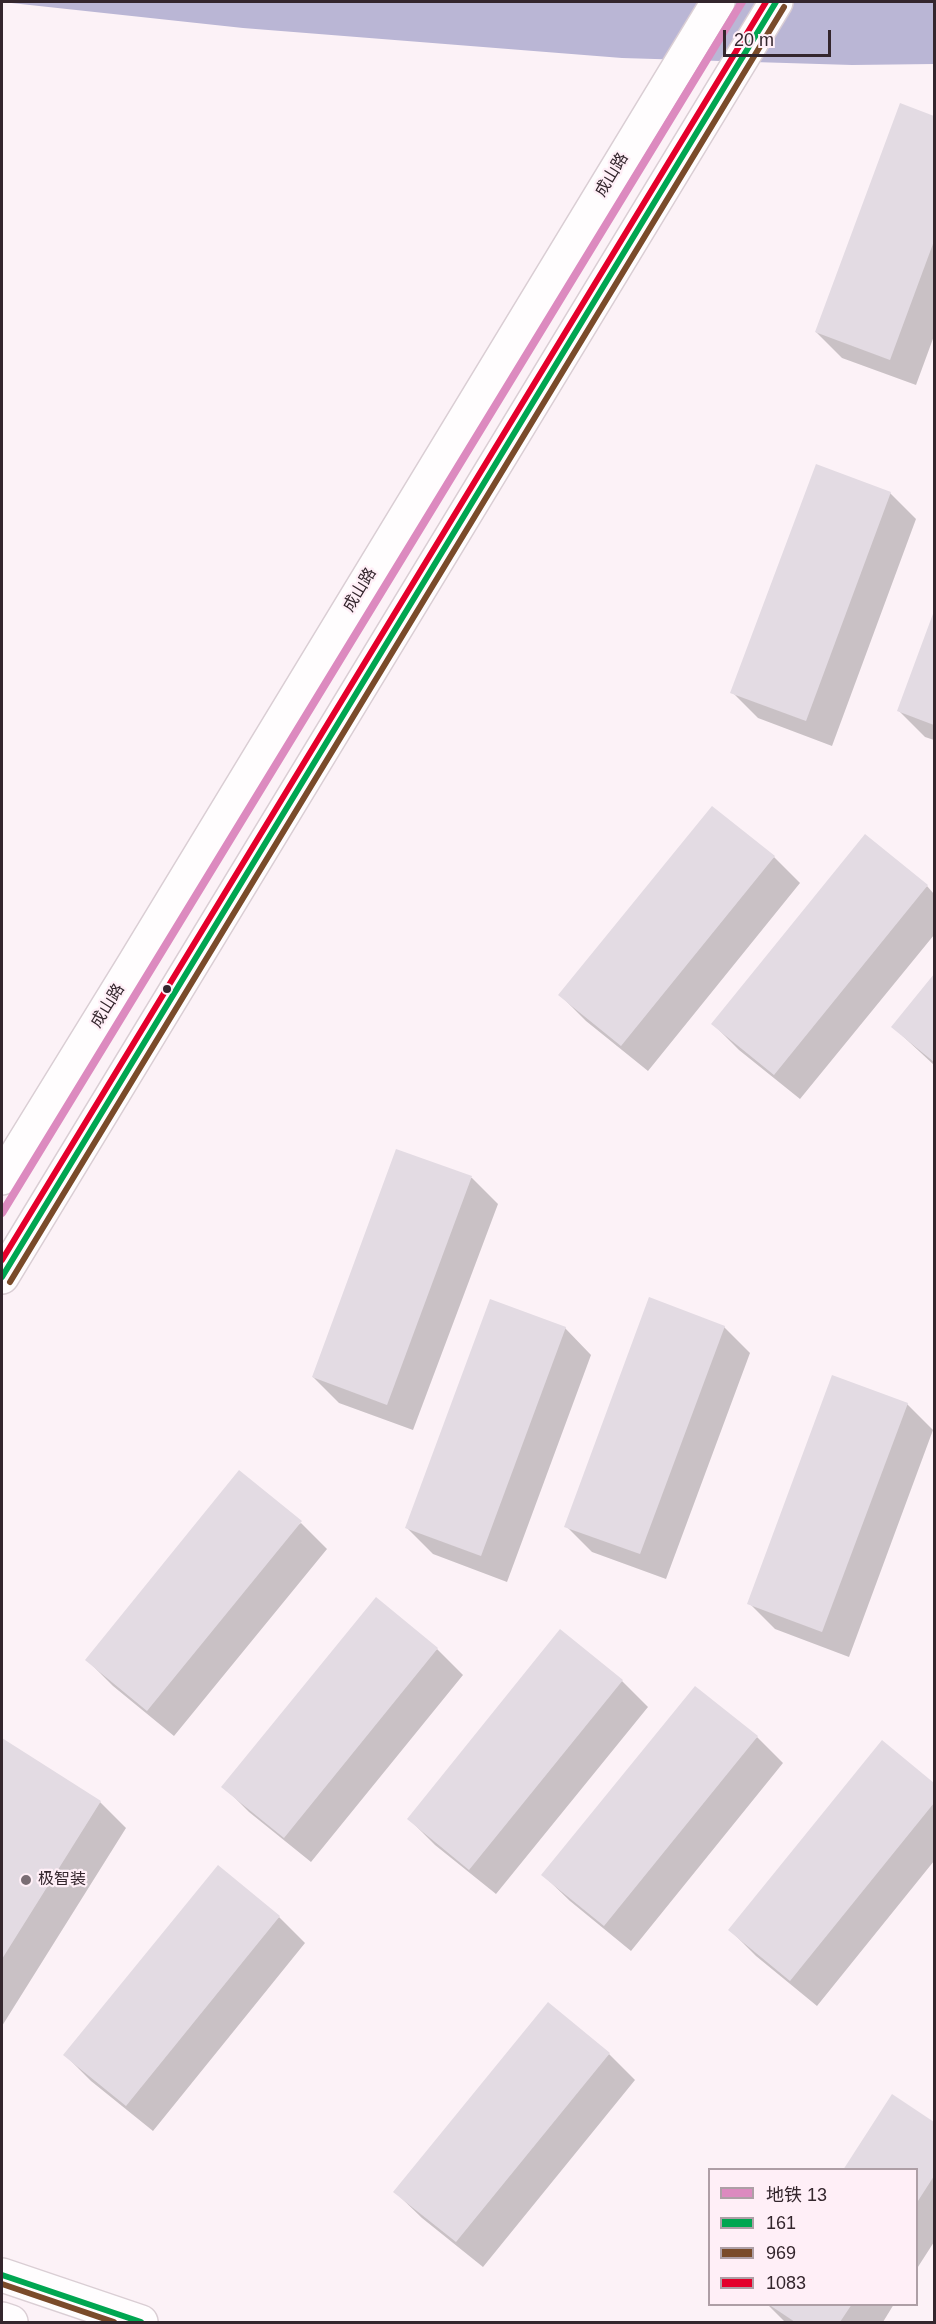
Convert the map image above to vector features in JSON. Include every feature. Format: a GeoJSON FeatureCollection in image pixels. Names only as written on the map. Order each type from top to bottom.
{"type":"FeatureCollection","features":[{"type":"Feature","properties":{"kind":"main road","name":"成山路"},"geometry":{"type":"LineString","coordinates":[[2,1178],[718,2]]}},
{"type":"Feature","properties":{"kind":"main road"},"geometry":{"type":"LineString","coordinates":[[2,1277],[776,2]]}},
{"type":"Feature","properties":{"kind":"main road"},"geometry":{"type":"LineString","coordinates":[[2,2275],[141,2322]]}},
{"type":"Feature","properties":{"kind":"main road"},"geometry":{"type":"LineString","coordinates":[[2,2319],[11,2322]]}},
{"type":"Feature","properties":{"kind":"shaded area"},"geometry":{"type":"Polygon","coordinates":[[[2,2],[934,2],[934,64],[852,65],[622,58],[243,28],[2,2]]]}},
{"type":"Feature","properties":{"kind":"building"},"geometry":{"type":"Polygon","coordinates":[[[900,103],[934,116],[934,241],[890,360],[815,332],[900,103]]]}},
{"type":"Feature","properties":{"kind":"building"},"geometry":{"type":"Polygon","coordinates":[[[816,464],[891,492],[806,721],[730,693],[816,464]]]}},
{"type":"Feature","properties":{"kind":"building"},"geometry":{"type":"Polygon","coordinates":[[[934,611],[934,725],[897,711],[934,611]]]}},
{"type":"Feature","properties":{"kind":"building"},"geometry":{"type":"Polygon","coordinates":[[[712,806],[775,856],[621,1046],[558,995],[712,806]]]}},
{"type":"Feature","properties":{"kind":"building"},"geometry":{"type":"Polygon","coordinates":[[[865,834],[928,885],[774,1075],[711,1024],[865,834]]]}},
{"type":"Feature","properties":{"kind":"building"},"geometry":{"type":"Polygon","coordinates":[[[934,974],[934,1062],[891,1027],[934,974]]]}},
{"type":"Feature","properties":{"kind":"building"},"geometry":{"type":"Polygon","coordinates":[[[396,1149],[472,1176],[387,1405],[312,1377],[396,1149]]]}},
{"type":"Feature","properties":{"kind":"building"},"geometry":{"type":"Polygon","coordinates":[[[649,1297],[725,1326],[640,1554],[564,1527],[649,1297]]]}},
{"type":"Feature","properties":{"kind":"building"},"geometry":{"type":"Polygon","coordinates":[[[490,1299],[566,1327],[481,1556],[405,1528],[490,1299]]]}},
{"type":"Feature","properties":{"kind":"building"},"geometry":{"type":"Polygon","coordinates":[[[832,1375],[908,1403],[822,1632],[747,1604],[832,1375]]]}},
{"type":"Feature","properties":{"kind":"building"},"geometry":{"type":"Polygon","coordinates":[[[239,1470],[302,1521],[147,1711],[85,1660],[239,1470]]]}},
{"type":"Feature","properties":{"kind":"building"},"geometry":{"type":"Polygon","coordinates":[[[376,1597],[438,1648],[284,1838],[221,1787],[376,1597]]]}},
{"type":"Feature","properties":{"kind":"building"},"geometry":{"type":"Polygon","coordinates":[[[560,1629],[623,1680],[469,1870],[407,1819],[560,1629]]]}},
{"type":"Feature","properties":{"kind":"building"},"geometry":{"type":"Polygon","coordinates":[[[695,1686],[758,1736],[604,1926],[541,1875],[695,1686]]]}},
{"type":"Feature","properties":{"kind":"building","name":"极智装"},"geometry":{"type":"Polygon","coordinates":[[[2,1738],[101,1801],[2,1959],[2,1738]]]}},
{"type":"Feature","properties":{"kind":"building"},"geometry":{"type":"Polygon","coordinates":[[[882,1740],[934,1783],[934,1803],[790,1981],[728,1930],[882,1740]]]}},
{"type":"Feature","properties":{"kind":"building"},"geometry":{"type":"Polygon","coordinates":[[[218,1865],[280,1916],[126,2106],[63,2055],[218,1865]]]}},
{"type":"Feature","properties":{"kind":"building"},"geometry":{"type":"Polygon","coordinates":[[[548,2002],[610,2053],[456,2242],[393,2192],[548,2002]]]}},
{"type":"Feature","properties":{"kind":"building"},"geometry":{"type":"Polygon","coordinates":[[[892,2094],[934,2122],[934,2176],[918,2201],[918,2168],[844,2168],[892,2094]]]}},
{"type":"Feature","properties":{"kind":"building"},"geometry":{"type":"Polygon","coordinates":[[[771,2306],[851,2306],[840,2322],[795,2322],[771,2306]]]}},
{"type":"Feature","properties":{"kind":"metro line","name":"13"},"geometry":{"type":"LineString","coordinates":[[2,1213],[742,2]]}},
{"type":"Feature","properties":{"kind":"transit line","name":"1083"},"geometry":{"type":"LineString","coordinates":[[2,1260],[766,2]]}},
{"type":"Feature","properties":{"kind":"transit line","name":"161"},"geometry":{"type":"LineString","coordinates":[[2,1277],[776,2]]}},
{"type":"Feature","properties":{"kind":"transit line","name":"969"},"geometry":{"type":"LineString","coordinates":[[10,1282],[784,7]]}},
{"type":"Feature","properties":{"kind":"transit line","name":"161"},"geometry":{"type":"LineString","coordinates":[[2,2275],[141,2322]]}},
{"type":"Feature","properties":{"kind":"transit line","name":"969"},"geometry":{"type":"LineString","coordinates":[[2,2284],[114,2322]]}},
{"type":"Feature","properties":{"kind":"place","name":"极智装"},"geometry":{"type":"Point","coordinates":[26,1880]}}]}
